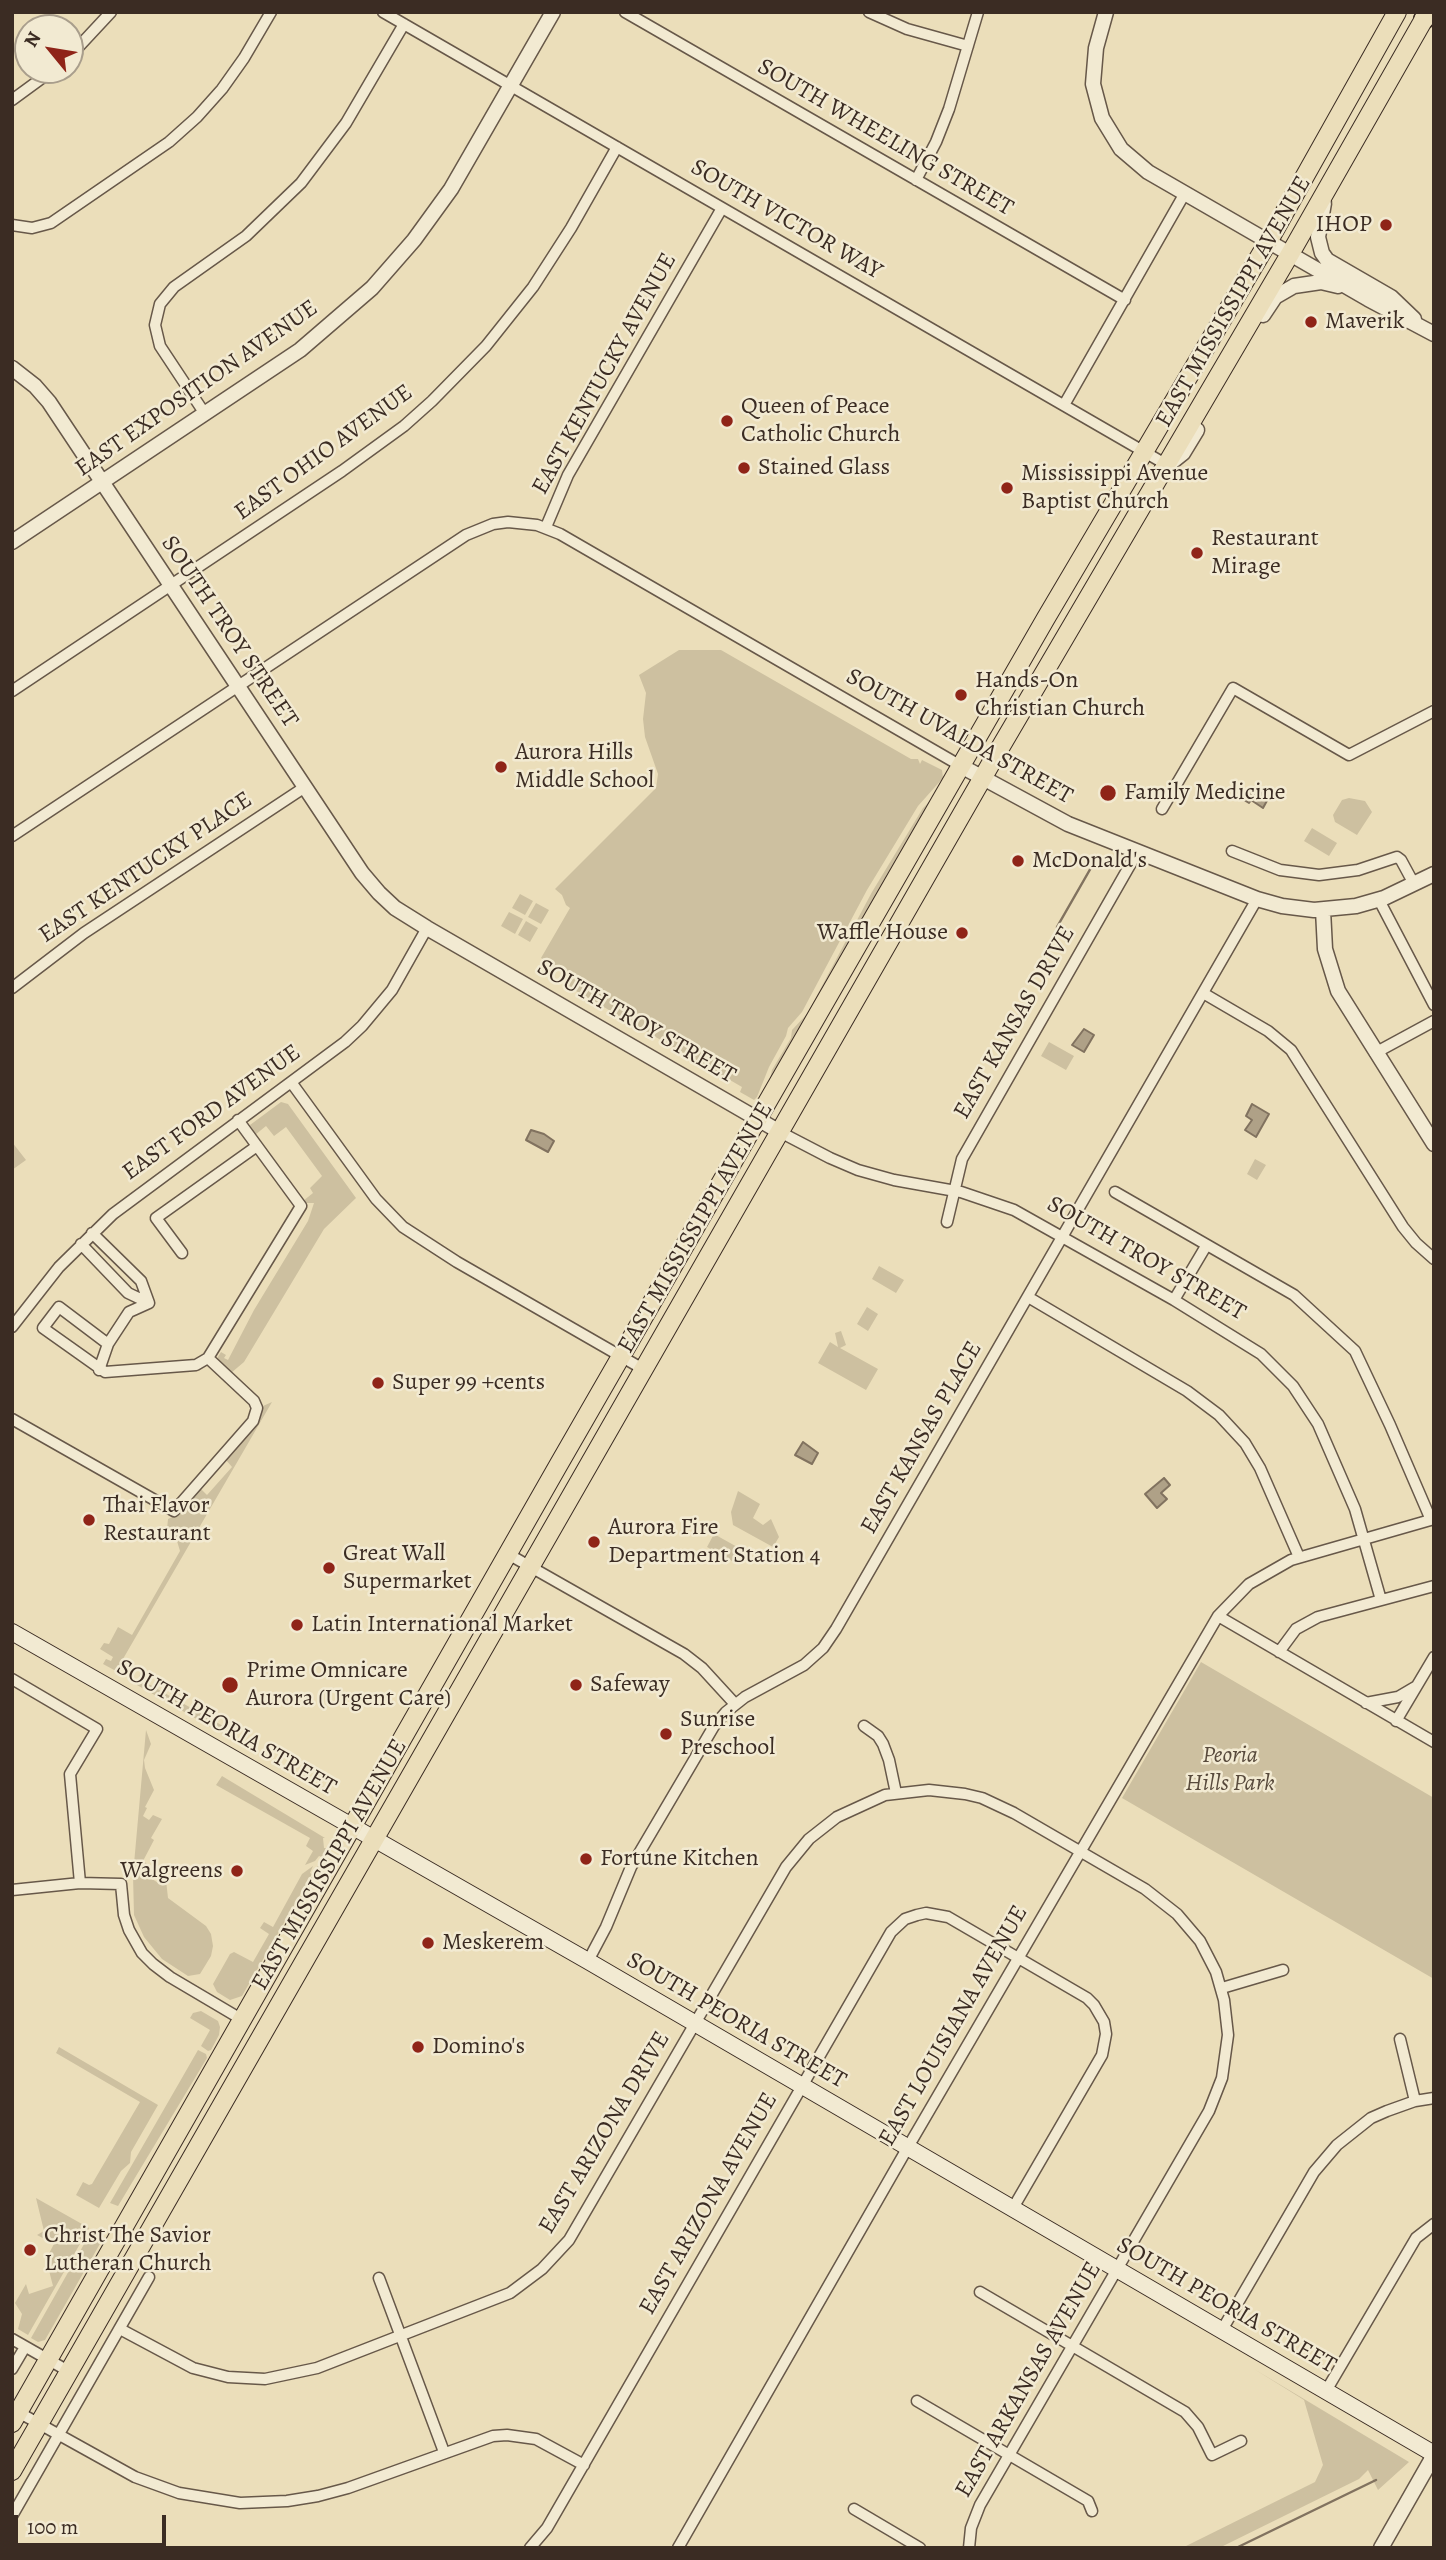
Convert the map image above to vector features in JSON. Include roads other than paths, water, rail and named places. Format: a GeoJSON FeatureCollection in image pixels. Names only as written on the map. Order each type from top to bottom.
{"type":"FeatureCollection","features":[{"type":"Feature","properties":{"kind":"main road","name":"EAST MISSISSIPPI AVENUE"},"geometry":{"type":"LineString","coordinates":[[15,2418],[351,1826],[961,766],[1268,242],[1397,12]]}},
{"type":"Feature","properties":{"kind":"main road","name":"EAST MISSISSIPPI AVENUE"},"geometry":{"type":"LineString","coordinates":[[12,2471],[982,779],[1167,466],[1427,14]]}},
{"type":"Feature","properties":{"kind":"main road","name":"SOUTH PEORIA STREET"},"geometry":{"type":"LineString","coordinates":[[12,1632],[588,1961],[1434,2454]]}},
{"type":"Feature","properties":{"kind":"main road"},"geometry":{"type":"LineString","coordinates":[[214,2118],[248,2036],[249,2024],[242,2019]]}},
{"type":"Feature","properties":{"kind":"street"},"geometry":{"type":"LineString","coordinates":[[84,41],[111,12]]}},
{"type":"Feature","properties":{"kind":"street"},"geometry":{"type":"LineString","coordinates":[[12,225],[32,228],[51,223],[169,142],[197,117],[222,89],[271,12]]}},
{"type":"Feature","properties":{"kind":"street","name":"SOUTH VICTOR WAY"},"geometry":{"type":"LineString","coordinates":[[383,12],[1167,466]]}},
{"type":"Feature","properties":{"kind":"street","name":"EAST EXPOSITION AVENUE"},"geometry":{"type":"LineString","coordinates":[[12,542],[274,369],[325,331],[393,265],[451,189],[553,12]]}},
{"type":"Feature","properties":{"kind":"street","name":"SOUTH WHEELING STREET"},"geometry":{"type":"LineString","coordinates":[[625,12],[1125,300]]}},
{"type":"Feature","properties":{"kind":"street"},"geometry":{"type":"LineString","coordinates":[[869,12],[907,29],[968,47]]}},
{"type":"Feature","properties":{"kind":"street"},"geometry":{"type":"LineString","coordinates":[[916,180],[943,126],[978,12]]}},
{"type":"Feature","properties":{"kind":"street"},"geometry":{"type":"LineString","coordinates":[[1106,12],[1093,66],[1096,102],[1115,142],[1134,161],[1268,242],[1429,332]]}},
{"type":"Feature","properties":{"kind":"street"},"geometry":{"type":"LineString","coordinates":[[205,414],[160,346],[155,325],[160,304],[174,287],[256,228],[301,183],[346,122],[404,24]]}},
{"type":"Feature","properties":{"kind":"street"},"geometry":{"type":"LineString","coordinates":[[12,100],[34,84]]}},
{"type":"Feature","properties":{"kind":"street","name":"EAST OHIO AVENUE"},"geometry":{"type":"LineString","coordinates":[[12,691],[373,450],[404,426],[460,374],[533,287],[617,148]]}},
{"type":"Feature","properties":{"kind":"street"},"geometry":{"type":"LineString","coordinates":[[1329,187],[1318,231],[1322,253],[1327,260],[1391,297],[1429,332]]}},
{"type":"Feature","properties":{"kind":"street"},"geometry":{"type":"LineString","coordinates":[[1064,405],[1185,193]]}},
{"type":"Feature","properties":{"kind":"street","name":"EAST KENTUCKY AVENUE"},"geometry":{"type":"LineString","coordinates":[[12,836],[466,535],[493,524],[508,522],[545,527],[568,475],[722,208]]}},
{"type":"Feature","properties":{"kind":"street"},"geometry":{"type":"LineString","coordinates":[[1167,466],[1184,453],[1275,297],[1294,286],[1314,282],[1335,285],[1362,295]]}},
{"type":"Feature","properties":{"kind":"street","name":"SOUTH TROY STREET"},"geometry":{"type":"LineString","coordinates":[[12,368],[35,386],[49,402],[371,884],[395,908],[826,1157],[894,1180],[953,1190],[1002,1205],[1174,1300],[1261,1354],[1293,1386],[1318,1424],[1349,1493],[1381,1600]]}},
{"type":"Feature","properties":{"kind":"street","name":"SOUTH UVALDA STREET"},"geometry":{"type":"LineString","coordinates":[[545,527],[982,779],[1059,820],[1257,899],[1288,907],[1351,907],[1379,900],[1434,874]]}},
{"type":"Feature","properties":{"kind":"street"},"geometry":{"type":"LineString","coordinates":[[1161,809],[1233,688],[1349,755],[1434,711]]}},
{"type":"Feature","properties":{"kind":"street","name":"EAST KENTUCKY PLACE"},"geometry":{"type":"LineString","coordinates":[[12,988],[84,933],[305,787]]}},
{"type":"Feature","properties":{"kind":"street","name":"EAST KANSAS DRIVE"},"geometry":{"type":"LineString","coordinates":[[947,1222],[962,1159],[1138,851]]}},
{"type":"Feature","properties":{"kind":"street"},"geometry":{"type":"LineString","coordinates":[[1232,851],[1280,870],[1319,875],[1363,868],[1393,856],[1401,860],[1414,884]]}},
{"type":"Feature","properties":{"kind":"street","name":"EAST KANSAS PLACE"},"geometry":{"type":"LineString","coordinates":[[588,1961],[604,1932],[631,1867],[707,1737],[735,1704],[804,1665],[830,1639],[1257,899]]}},
{"type":"Feature","properties":{"kind":"street"},"geometry":{"type":"LineString","coordinates":[[1379,900],[1434,1005]]}},
{"type":"Feature","properties":{"kind":"street"},"geometry":{"type":"LineString","coordinates":[[1323,909],[1325,949],[1334,982],[1344,1003],[1431,1135]]}},
{"type":"Feature","properties":{"kind":"street","name":"EAST FORD AVENUE"},"geometry":{"type":"LineString","coordinates":[[12,1327],[38,1291],[81,1244],[140,1191],[345,1042],[378,1009],[392,990],[427,928]]}},
{"type":"Feature","properties":{"kind":"street"},"geometry":{"type":"LineString","coordinates":[[1203,993],[1268,1031],[1291,1050],[1403,1227],[1434,1259]]}},
{"type":"Feature","properties":{"kind":"street"},"geometry":{"type":"LineString","coordinates":[[1375,1053],[1434,1021]]}},
{"type":"Feature","properties":{"kind":"street"},"geometry":{"type":"LineString","coordinates":[[290,1082],[376,1199],[403,1227],[457,1262],[643,1369]]}},
{"type":"Feature","properties":{"kind":"street"},"geometry":{"type":"LineString","coordinates":[[108,1344],[59,1307],[43,1328],[105,1372],[196,1365],[208,1358],[301,1206],[238,1120]]}},
{"type":"Feature","properties":{"kind":"street"},"geometry":{"type":"LineString","coordinates":[[182,1253],[156,1218],[257,1146]]}},
{"type":"Feature","properties":{"kind":"street"},"geometry":{"type":"LineString","coordinates":[[1115,1192],[1299,1298],[1355,1351],[1432,1520]]}},
{"type":"Feature","properties":{"kind":"street"},"geometry":{"type":"LineString","coordinates":[[92,1233],[141,1281],[149,1303]]}},
{"type":"Feature","properties":{"kind":"street"},"geometry":{"type":"LineString","coordinates":[[81,1244],[128,1293],[149,1303]]}},
{"type":"Feature","properties":{"kind":"street"},"geometry":{"type":"LineString","coordinates":[[1174,1300],[1206,1246]]}},
{"type":"Feature","properties":{"kind":"street"},"geometry":{"type":"LineString","coordinates":[[1028,1297],[1187,1391],[1224,1420],[1245,1443],[1260,1468],[1300,1557]]}},
{"type":"Feature","properties":{"kind":"street"},"geometry":{"type":"LineString","coordinates":[[99,1370],[108,1344],[129,1312],[149,1303]]}},
{"type":"Feature","properties":{"kind":"street"},"geometry":{"type":"LineString","coordinates":[[12,1419],[174,1511],[253,1421],[257,1408],[254,1401],[208,1358]]}},
{"type":"Feature","properties":{"kind":"street","name":"EAST LOUISIANA AVENUE"},"geometry":{"type":"LineString","coordinates":[[678,2548],[1218,1616],[1240,1591],[1257,1578],[1300,1557],[1432,1520]]}},
{"type":"Feature","properties":{"kind":"street"},"geometry":{"type":"LineString","coordinates":[[508,1553],[684,1654],[702,1668],[735,1704]]}},
{"type":"Feature","properties":{"kind":"street"},"geometry":{"type":"LineString","coordinates":[[1279,1652],[1286,1639],[1308,1621],[1434,1586]]}},
{"type":"Feature","properties":{"kind":"street"},"geometry":{"type":"LineString","coordinates":[[1218,1616],[1434,1742]]}},
{"type":"Feature","properties":{"kind":"street"},"geometry":{"type":"LineString","coordinates":[[1396,1721],[1434,1657]]}},
{"type":"Feature","properties":{"kind":"street"},"geometry":{"type":"LineString","coordinates":[[12,1679],[97,1729],[70,1774],[80,1883]]}},
{"type":"Feature","properties":{"kind":"street"},"geometry":{"type":"LineString","coordinates":[[1366,1703],[1398,1696],[1417,1685]]}},
{"type":"Feature","properties":{"kind":"street"},"geometry":{"type":"LineString","coordinates":[[864,1726],[878,1736],[883,1744],[896,1793]]}},
{"type":"Feature","properties":{"kind":"street","name":"EAST ARIZONA DRIVE"},"geometry":{"type":"LineString","coordinates":[[120,2329],[193,2368],[210,2374],[246,2379],[274,2378],[301,2373],[400,2337],[510,2293],[527,2282],[556,2255],[581,2222],[797,1852],[837,1817],[868,1801],[896,1793],[947,1791],[982,1798],[1014,1813],[1145,1889],[1177,1914],[1204,1948],[1222,1988]]}},
{"type":"Feature","properties":{"kind":"street"},"geometry":{"type":"LineString","coordinates":[[12,1890],[80,1883],[121,1884],[124,1915],[142,1953],[170,1977],[242,2019]]}},
{"type":"Feature","properties":{"kind":"street","name":"EAST ARIZONA AVENUE"},"geometry":{"type":"LineString","coordinates":[[530,2548],[547,2528],[584,2465],[891,1932],[905,1919],[926,1913],[948,1917],[1018,1958]]}},
{"type":"Feature","properties":{"kind":"street"},"geometry":{"type":"LineString","coordinates":[[1013,2208],[1102,2055],[1106,2034],[1101,2015],[1087,1998],[1018,1958]]}},
{"type":"Feature","properties":{"kind":"street"},"geometry":{"type":"LineString","coordinates":[[1222,1988],[1283,1970]]}},
{"type":"Feature","properties":{"kind":"street","name":"EAST ARKANSAS AVENUE"},"geometry":{"type":"LineString","coordinates":[[969,2548],[975,2516],[1217,2095],[1228,2035],[1222,1988]]}},
{"type":"Feature","properties":{"kind":"street"},"geometry":{"type":"LineString","coordinates":[[1400,2039],[1415,2101]]}},
{"type":"Feature","properties":{"kind":"street"},"geometry":{"type":"LineString","coordinates":[[1222,2330],[1325,2158],[1350,2133],[1371,2118],[1415,2101],[1434,2098]]}},
{"type":"Feature","properties":{"kind":"street"},"geometry":{"type":"LineString","coordinates":[[1326,2391],[1416,2238],[1434,2224]]}},
{"type":"Feature","properties":{"kind":"street"},"geometry":{"type":"LineString","coordinates":[[12,2516],[149,2277]]}},
{"type":"Feature","properties":{"kind":"street"},"geometry":{"type":"LineString","coordinates":[[379,2278],[444,2452]]}},
{"type":"Feature","properties":{"kind":"street"},"geometry":{"type":"LineString","coordinates":[[980,2292],[1185,2412],[1198,2427],[1212,2455],[1241,2441]]}},
{"type":"Feature","properties":{"kind":"street"},"geometry":{"type":"LineString","coordinates":[[12,2339],[69,2372]]}},
{"type":"Feature","properties":{"kind":"street"},"geometry":{"type":"LineString","coordinates":[[12,2369],[25,2347]]}},
{"type":"Feature","properties":{"kind":"street"},"geometry":{"type":"LineString","coordinates":[[917,2401],[1088,2501],[1092,2511]]}},
{"type":"Feature","properties":{"kind":"street"},"geometry":{"type":"LineString","coordinates":[[15,2418],[39,2424],[120,2471],[164,2488],[194,2497],[240,2502],[287,2501],[318,2496],[348,2488],[478,2439],[507,2435],[536,2440],[584,2465]]}},
{"type":"Feature","properties":{"kind":"street"},"geometry":{"type":"LineString","coordinates":[[1381,2548],[1434,2454]]}},
{"type":"Feature","properties":{"kind":"street"},"geometry":{"type":"LineString","coordinates":[[854,2509],[920,2548]]}},
{"type":"Feature","properties":{"kind":"waterway"},"geometry":{"type":"LineString","coordinates":[[1057,927],[1092,866]]}},
{"type":"Feature","properties":{"kind":"waterway"},"geometry":{"type":"LineString","coordinates":[[1236,2548],[1376,2480]]}},
{"type":"Feature","properties":{"kind":"place","name":"IHOP"},"geometry":{"type":"Point","coordinates":[1386,225]}},
{"type":"Feature","properties":{"kind":"place","name":"Maverik"},"geometry":{"type":"Point","coordinates":[1311,322]}},
{"type":"Feature","properties":{"kind":"place","name":"Queen of Peace Catholic Church"},"geometry":{"type":"Point","coordinates":[727,421]}},
{"type":"Feature","properties":{"kind":"place","name":"Stained Glass"},"geometry":{"type":"Point","coordinates":[744,468]}},
{"type":"Feature","properties":{"kind":"place","name":"Mississippi Avenue Baptist Church"},"geometry":{"type":"Point","coordinates":[1007,488]}},
{"type":"Feature","properties":{"kind":"place","name":"Restaurant Mirage"},"geometry":{"type":"Point","coordinates":[1197,553]}},
{"type":"Feature","properties":{"kind":"place","name":"Hands-On Christian Church"},"geometry":{"type":"Point","coordinates":[961,695]}},
{"type":"Feature","properties":{"kind":"place","name":"Aurora Hills Middle School"},"geometry":{"type":"Point","coordinates":[501,767]}},
{"type":"Feature","properties":{"kind":"place","name":"Family Medicine"},"geometry":{"type":"Point","coordinates":[1108,793]}},
{"type":"Feature","properties":{"kind":"place","name":"McDonald's"},"geometry":{"type":"Point","coordinates":[1018,861]}},
{"type":"Feature","properties":{"kind":"place","name":"Waffle House"},"geometry":{"type":"Point","coordinates":[962,933]}},
{"type":"Feature","properties":{"kind":"place","name":"Super 99 +cents"},"geometry":{"type":"Point","coordinates":[378,1383]}},
{"type":"Feature","properties":{"kind":"place","name":"Thai Flavor Restaurant"},"geometry":{"type":"Point","coordinates":[89,1520]}},
{"type":"Feature","properties":{"kind":"place","name":"Aurora Fire Department Station 4"},"geometry":{"type":"Point","coordinates":[594,1542]}},
{"type":"Feature","properties":{"kind":"place","name":"Great Wall Supermarket"},"geometry":{"type":"Point","coordinates":[329,1568]}},
{"type":"Feature","properties":{"kind":"place","name":"Latin International Market"},"geometry":{"type":"Point","coordinates":[297,1625]}},
{"type":"Feature","properties":{"kind":"place","name":"Prime Omnicare Aurora (Urgent Care)"},"geometry":{"type":"Point","coordinates":[230,1685]}},
{"type":"Feature","properties":{"kind":"place","name":"Safeway"},"geometry":{"type":"Point","coordinates":[576,1685]}},
{"type":"Feature","properties":{"kind":"place","name":"Sunrise Preschool"},"geometry":{"type":"Point","coordinates":[666,1734]}},
{"type":"Feature","properties":{"kind":"place","name":"Fortune Kitchen"},"geometry":{"type":"Point","coordinates":[586,1859]}},
{"type":"Feature","properties":{"kind":"place","name":"Walgreens"},"geometry":{"type":"Point","coordinates":[237,1871]}},
{"type":"Feature","properties":{"kind":"place","name":"Meskerem"},"geometry":{"type":"Point","coordinates":[428,1943]}},
{"type":"Feature","properties":{"kind":"place","name":"Domino's"},"geometry":{"type":"Point","coordinates":[418,2047]}},
{"type":"Feature","properties":{"kind":"place","name":"Christ The Savior Lutheran Church"},"geometry":{"type":"Point","coordinates":[30,2250]}},
{"type":"Feature","properties":{"kind":"park label","name":"Peoria Hills Park"},"geometry":{"type":"Point","coordinates":[1230,1770]}}]}
